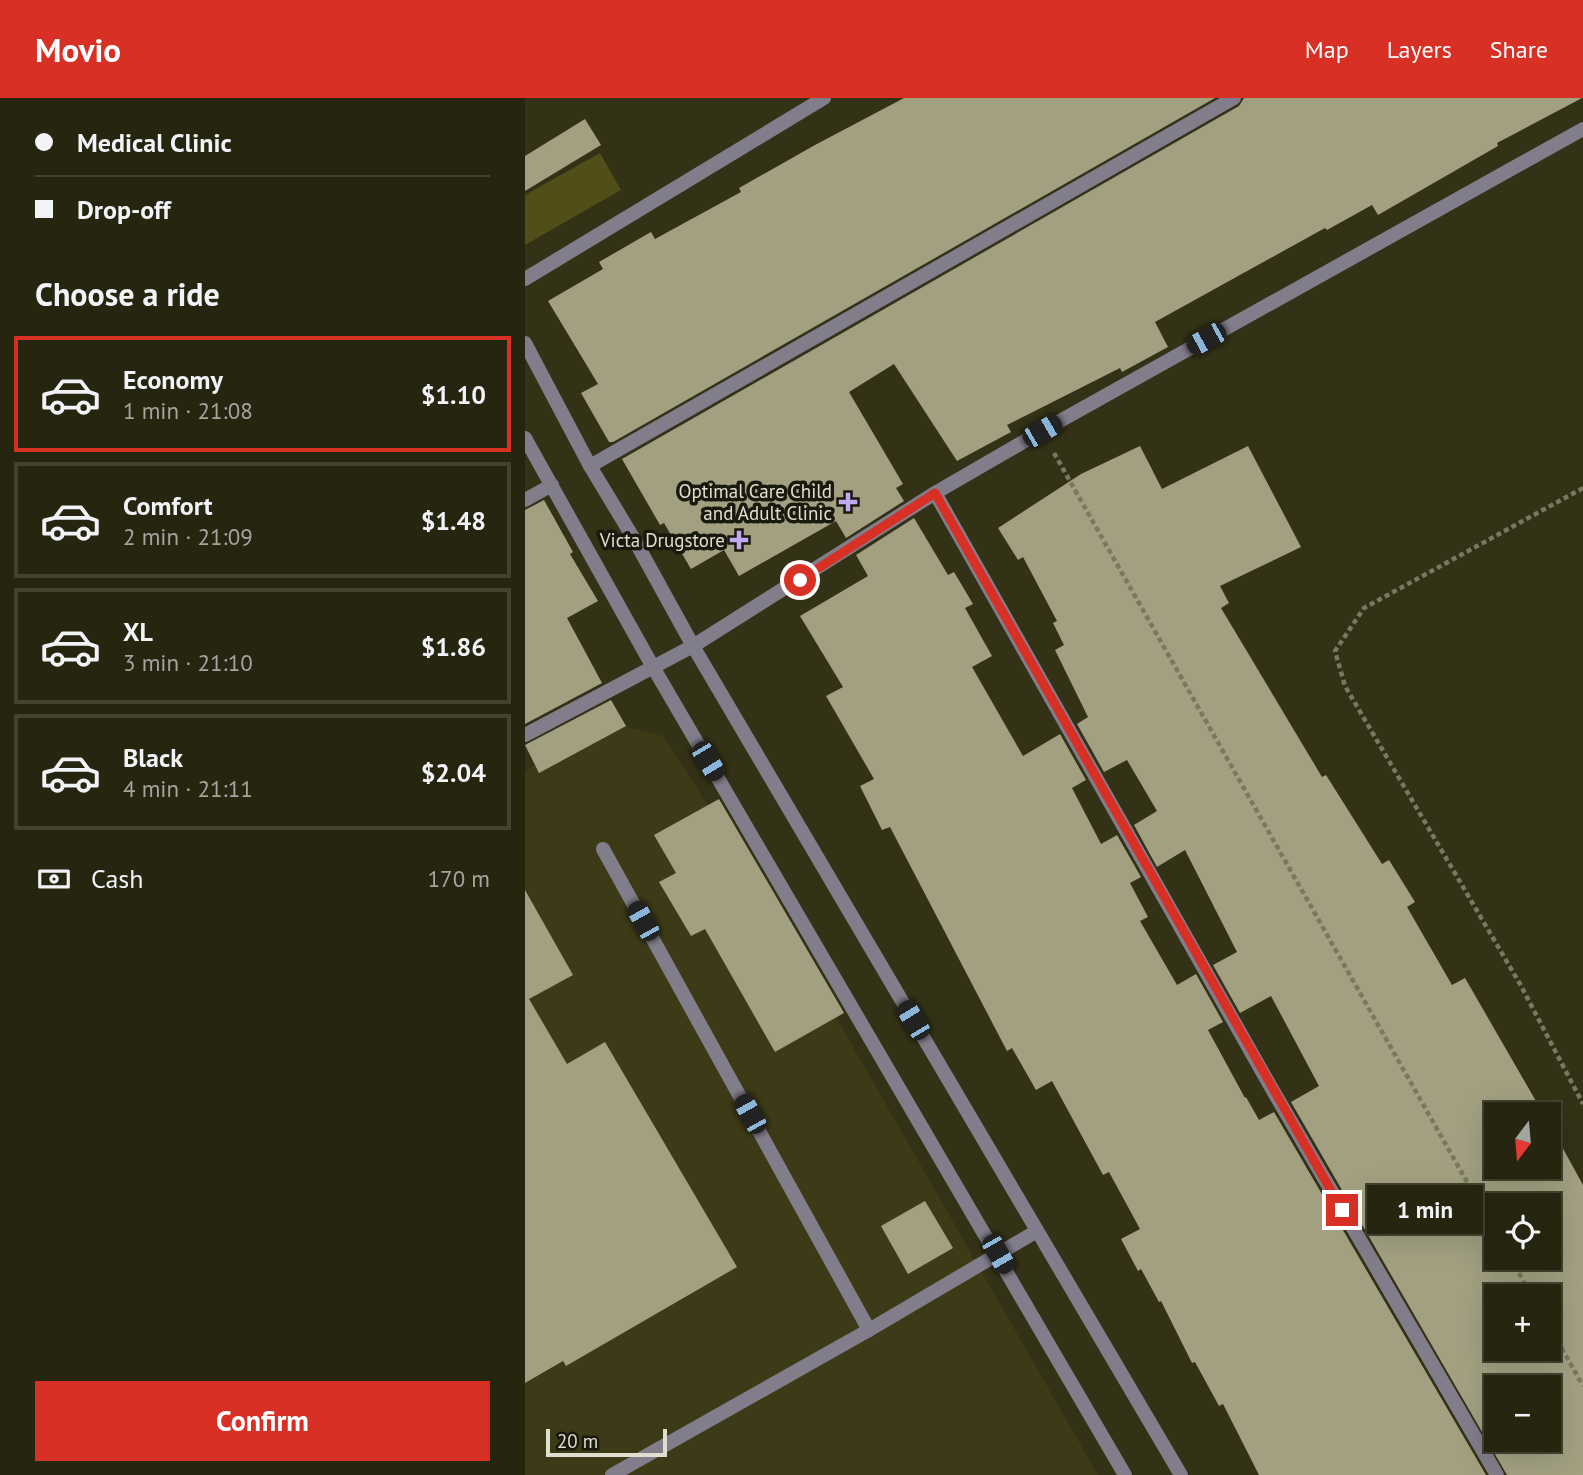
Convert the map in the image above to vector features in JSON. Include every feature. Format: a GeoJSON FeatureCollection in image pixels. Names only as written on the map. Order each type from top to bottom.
{"type":"FeatureCollection","features":[{"type":"Feature","properties":{"kind":"street"},"geometry":{"type":"LineString","coordinates":[[525,279],[824,98]]}},
{"type":"Feature","properties":{"kind":"street"},"geometry":{"type":"LineString","coordinates":[[590,466],[1234,98]]}},
{"type":"Feature","properties":{"kind":"street"},"geometry":{"type":"LineString","coordinates":[[525,735],[693,646],[935,493],[1042,431],[1583,129]]}},
{"type":"Feature","properties":{"kind":"street"},"geometry":{"type":"LineString","coordinates":[[525,343],[590,466],[693,646],[1181,1475]]}},
{"type":"Feature","properties":{"kind":"street"},"geometry":{"type":"LineString","coordinates":[[525,438],[653,667],[1125,1475]]}},
{"type":"Feature","properties":{"kind":"street"},"geometry":{"type":"LineString","coordinates":[[525,500],[552,485]]}},
{"type":"Feature","properties":{"kind":"street"},"geometry":{"type":"LineString","coordinates":[[935,493],[1272,1089],[1497,1475]]}},
{"type":"Feature","properties":{"kind":"street"},"geometry":{"type":"LineString","coordinates":[[603,849],[869,1330]]}},
{"type":"Feature","properties":{"kind":"street"},"geometry":{"type":"LineString","coordinates":[[612,1475],[869,1330],[1037,1231]]}},
{"type":"Feature","properties":{"kind":"path"},"geometry":{"type":"LineString","coordinates":[[1042,431],[1484,1212]]}},
{"type":"Feature","properties":{"kind":"path"},"geometry":{"type":"LineString","coordinates":[[1583,488],[1364,608],[1335,651],[1345,686],[1520,984],[1583,1104]]}},
{"type":"Feature","properties":{"kind":"path"},"geometry":{"type":"LineString","coordinates":[[1561,1347],[1583,1386]]}},
{"type":"Feature","properties":{"kind":"shaded area"},"geometry":{"type":"Polygon","coordinates":[[[600,153],[621,190],[525,245],[525,195],[600,153]]]}},
{"type":"Feature","properties":{"kind":"shaded area"},"geometry":{"type":"Polygon","coordinates":[[[607,722],[663,736],[761,886],[1098,1475],[525,1475],[525,771],[607,722]]]}},
{"type":"Feature","properties":{"kind":"building"},"geometry":{"type":"Polygon","coordinates":[[[904,98],[1215,98],[609,442],[581,393],[598,384],[548,301],[603,269],[599,262],[651,232],[655,239],[741,192],[739,188],[904,98]]]}},
{"type":"Feature","properties":{"kind":"building"},"geometry":{"type":"Polygon","coordinates":[[[1244,98],[1582,98],[1497,143],[1498,146],[1378,215],[1372,205],[1155,322],[1168,347],[1122,372],[1120,368],[1007,425],[1011,432],[957,461],[894,364],[849,392],[903,484],[896,488],[904,501],[846,538],[836,521],[739,576],[724,550],[691,569],[664,523],[660,525],[622,459],[1239,106],[1244,98]]]}},
{"type":"Feature","properties":{"kind":"building"},"geometry":{"type":"Polygon","coordinates":[[[585,119],[601,145],[525,191],[525,156],[585,119]]]}},
{"type":"Feature","properties":{"kind":"building"},"geometry":{"type":"Polygon","coordinates":[[[1140,446],[1162,489],[1248,446],[1301,547],[1220,586],[1229,603],[1221,608],[1322,777],[1326,775],[1382,864],[1389,860],[1415,902],[1407,907],[1452,985],[1465,978],[1537,1102],[1484,1102],[1484,1180],[1561,1180],[1561,1145],[1583,1185],[1583,1475],[1507,1475],[1494,1452],[1561,1452],[1561,1375],[1484,1375],[1484,1435],[1291,1102],[1319,1086],[1271,996],[1240,1013],[1213,965],[1237,952],[1185,850],[1157,867],[1134,825],[1157,811],[1127,760],[1104,772],[1077,724],[1088,717],[1055,650],[1064,645],[1053,623],[1057,621],[1023,557],[1018,560],[998,528],[1081,474],[1140,446]]]}},
{"type":"Feature","properties":{"kind":"building"},"geometry":{"type":"Polygon","coordinates":[[[544,500],[573,552],[570,554],[598,601],[567,618],[602,683],[525,724],[525,510],[544,500]]]}},
{"type":"Feature","properties":{"kind":"building"},"geometry":{"type":"Polygon","coordinates":[[[914,518],[948,575],[954,572],[973,604],[965,608],[992,656],[972,667],[1023,756],[1060,734],[1086,780],[1072,788],[1101,844],[1117,835],[1141,877],[1130,883],[1148,917],[1140,921],[1177,985],[1196,974],[1223,1022],[1208,1030],[1245,1098],[1259,1120],[1274,1112],[1486,1475],[1259,1475],[1223,1404],[1219,1406],[1195,1362],[1192,1363],[1161,1301],[1159,1302],[1141,1269],[1138,1271],[1121,1239],[1140,1229],[1109,1172],[1103,1175],[1052,1081],[1036,1090],[1012,1048],[1007,1051],[890,827],[882,830],[860,786],[874,779],[826,696],[843,687],[800,616],[868,576],[856,555],[914,518]]]}},
{"type":"Feature","properties":{"kind":"building"},"geometry":{"type":"Polygon","coordinates":[[[611,700],[626,726],[539,773],[525,745],[611,700]]]}},
{"type":"Feature","properties":{"kind":"building"},"geometry":{"type":"Polygon","coordinates":[[[719,799],[844,1013],[775,1052],[705,929],[691,936],[659,882],[676,873],[654,835],[719,799]]]}},
{"type":"Feature","properties":{"kind":"building"},"geometry":{"type":"Polygon","coordinates":[[[525,890],[573,975],[529,999],[567,1064],[605,1042],[737,1267],[566,1366],[563,1361],[525,1383],[525,890]]]}},
{"type":"Feature","properties":{"kind":"building"},"geometry":{"type":"Polygon","coordinates":[[[925,1201],[953,1248],[908,1274],[881,1226],[925,1201]]]}},
{"type":"Feature","properties":{"kind":"place","name":"Optimal Care Child and Adult Clinic"},"geometry":{"type":"Point","coordinates":[848,502]}},
{"type":"Feature","properties":{"kind":"place","name":"Victa Drugstore"},"geometry":{"type":"Point","coordinates":[739,540]}},
{"type":"Feature","properties":{"kind":"route"},"geometry":{"type":"LineString","coordinates":[[800,580],[935,493],[1342,1210]]}}]}
